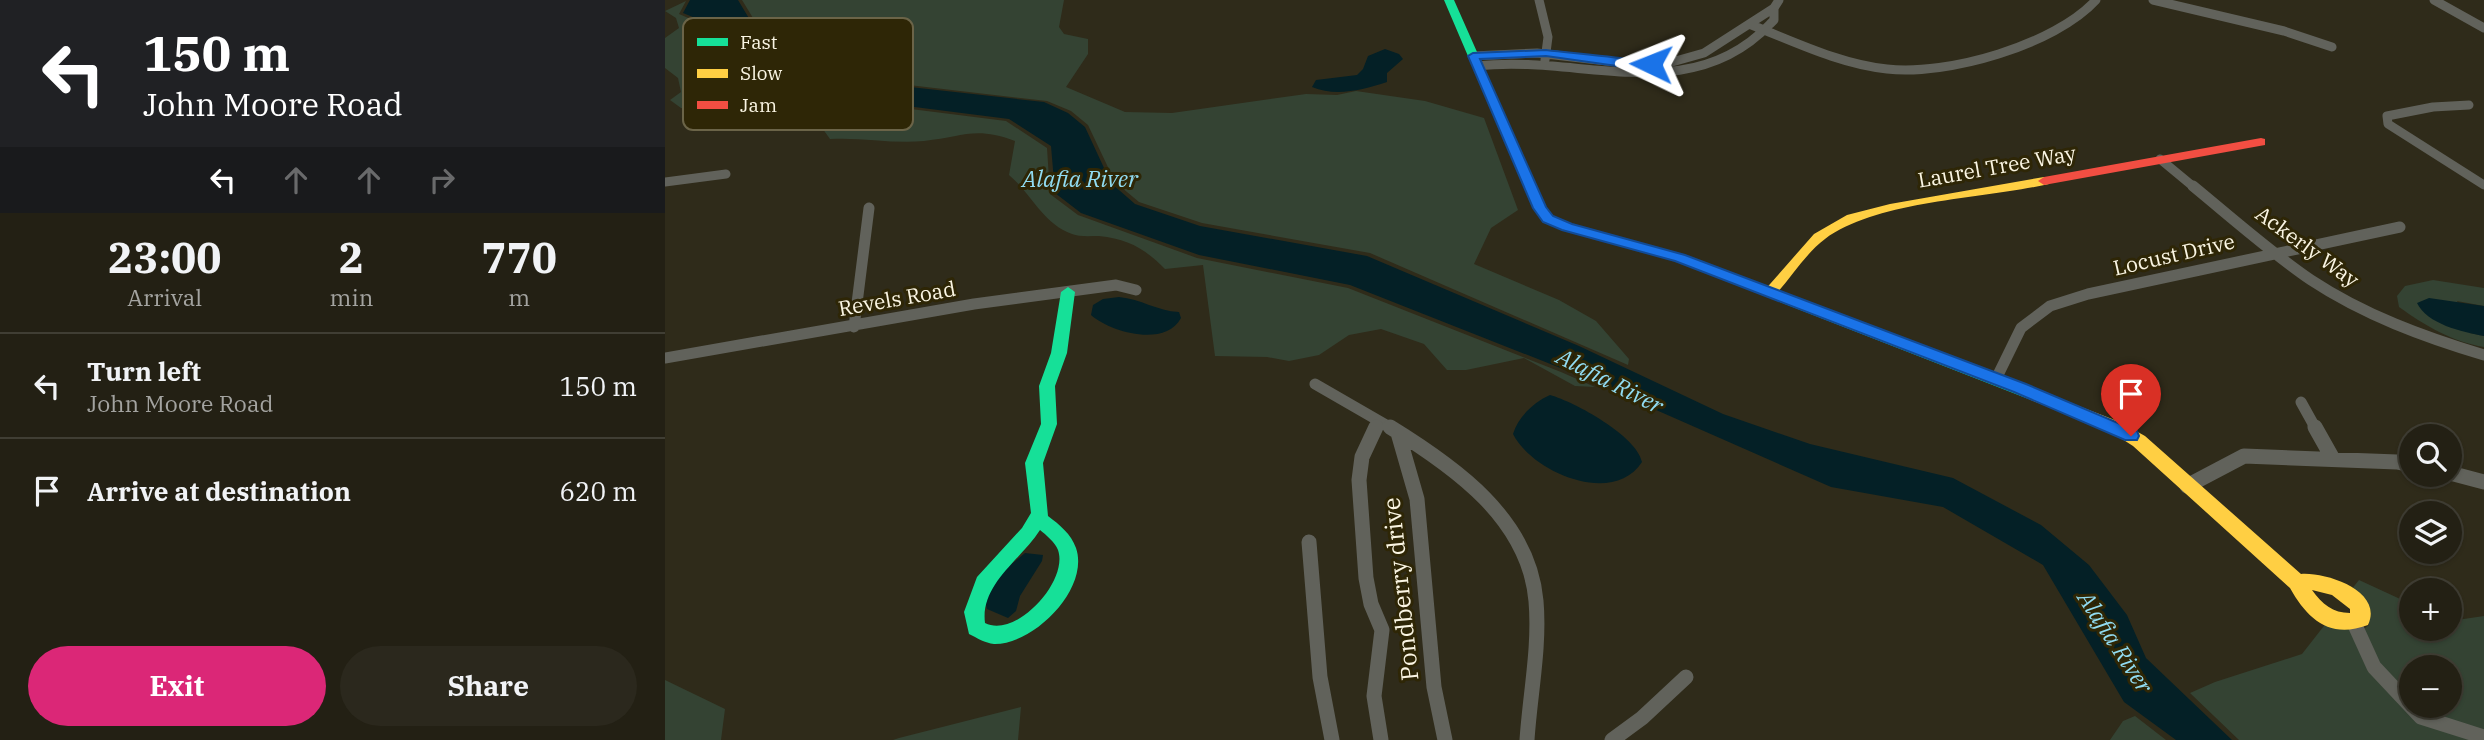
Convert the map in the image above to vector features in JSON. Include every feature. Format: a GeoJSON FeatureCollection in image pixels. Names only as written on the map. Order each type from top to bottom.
{"type":"FeatureCollection","features":[{"type":"Feature","properties":{"kind":"street"},"geometry":{"type":"LineString","coordinates":[[1449,0],[1539,208],[1548,219],[1567,227],[1667,254],[1996,379],[2123,431],[2297,582],[2309,603],[2322,614],[2345,624],[2361,619],[2359,605],[2341,589],[2324,582],[2297,582]]}},
{"type":"Feature","properties":{"kind":"street"},"geometry":{"type":"LineString","coordinates":[[1539,0],[1548,37],[1545,64]]}},
{"type":"Feature","properties":{"kind":"street"},"geometry":{"type":"LineString","coordinates":[[1749,24],[1845,59],[1888,70],[1925,69],[1996,53],[2052,34],[2095,0]]}},
{"type":"Feature","properties":{"kind":"street"},"geometry":{"type":"LineString","coordinates":[[2153,0],[2284,31],[2332,47]]}},
{"type":"Feature","properties":{"kind":"street"},"geometry":{"type":"LineString","coordinates":[[2434,0],[2484,29]]}},
{"type":"Feature","properties":{"kind":"street"},"geometry":{"type":"LineString","coordinates":[[1476,61],[1546,53],[1633,64],[1672,62],[1704,53],[1777,4]]}},
{"type":"Feature","properties":{"kind":"street"},"geometry":{"type":"LineString","coordinates":[[1476,61],[1545,64],[1630,75],[1685,72],[1721,61],[1765,30],[1776,17],[1777,4]]}},
{"type":"Feature","properties":{"kind":"street"},"geometry":{"type":"LineString","coordinates":[[2469,105],[2433,107],[2387,116],[2388,124],[2484,185]]}},
{"type":"Feature","properties":{"kind":"street","name":"Laurel Tree Way"},"geometry":{"type":"LineString","coordinates":[[1770,292],[1819,237],[1851,218],[1890,208],[2261,142]]}},
{"type":"Feature","properties":{"kind":"street","name":"Ackerly Way"},"geometry":{"type":"LineString","coordinates":[[2160,159],[2310,278],[2345,300],[2395,324],[2484,355]]}},
{"type":"Feature","properties":{"kind":"street"},"geometry":{"type":"LineString","coordinates":[[665,182],[726,174]]}},
{"type":"Feature","properties":{"kind":"street"},"geometry":{"type":"LineString","coordinates":[[854,327],[869,208]]}},
{"type":"Feature","properties":{"kind":"street","name":"Locust Drive"},"geometry":{"type":"LineString","coordinates":[[1996,379],[2021,328],[2050,306],[2088,294],[2400,227]]}},
{"type":"Feature","properties":{"kind":"street","name":"Revels Road"},"geometry":{"type":"LineString","coordinates":[[665,358],[974,304],[1116,285],[1136,290]]}},
{"type":"Feature","properties":{"kind":"street"},"geometry":{"type":"LineString","coordinates":[[1038,519],[1059,537],[1069,552],[1069,573],[1040,617],[1016,631],[992,635],[976,628],[972,614],[978,596],[994,571],[1038,519],[1040,497],[1034,464],[1035,452],[1045,438],[1049,424],[1047,386],[1057,360],[1067,292]]}},
{"type":"Feature","properties":{"kind":"street"},"geometry":{"type":"LineString","coordinates":[[1315,384],[1445,461],[1494,508],[1518,541],[1534,585],[1534,645],[1527,740]]}},
{"type":"Feature","properties":{"kind":"street"},"geometry":{"type":"LineString","coordinates":[[2301,402],[2333,459]]}},
{"type":"Feature","properties":{"kind":"street"},"geometry":{"type":"LineString","coordinates":[[1378,422],[1362,457],[1359,480],[1366,578],[1371,604],[1382,630],[1374,696],[1381,740]]}},
{"type":"Feature","properties":{"kind":"street","name":"Pondberry drive"},"geometry":{"type":"LineString","coordinates":[[1398,433],[1417,499],[1434,687],[1445,740]]}},
{"type":"Feature","properties":{"kind":"street"},"geometry":{"type":"LineString","coordinates":[[2187,485],[2244,456],[2399,464]]}},
{"type":"Feature","properties":{"kind":"street"},"geometry":{"type":"LineString","coordinates":[[2462,476],[2484,482]]}},
{"type":"Feature","properties":{"kind":"street"},"geometry":{"type":"LineString","coordinates":[[1309,542],[1320,677],[1332,740]]}},
{"type":"Feature","properties":{"kind":"street"},"geometry":{"type":"LineString","coordinates":[[2354,623],[2374,667],[2421,717],[2484,737]]}},
{"type":"Feature","properties":{"kind":"street"},"geometry":{"type":"LineString","coordinates":[[1612,740],[1642,718],[1686,677]]}},
{"type":"Feature","properties":{"kind":"green space"},"geometry":{"type":"Polygon","coordinates":[[[742,0],[1064,0],[1059,27],[1064,34],[1088,39],[1088,54],[1066,87],[1125,112],[1172,113],[1306,94],[1337,95],[1356,91],[1425,101],[1484,118],[1518,210],[1491,228],[1474,264],[1559,300],[1596,321],[1629,359],[1628,365],[1370,253],[1202,223],[1139,202],[1115,182],[1088,125],[1071,111],[1047,101],[913,85],[913,18],[753,18],[742,0]]]}},
{"type":"Feature","properties":{"kind":"green space"},"geometry":{"type":"Polygon","coordinates":[[[686,1],[679,14],[688,18],[683,18],[683,108],[670,100],[681,92],[678,78],[665,68],[665,38],[679,28],[676,18],[665,11],[686,1]]]}},
{"type":"Feature","properties":{"kind":"green space"},"geometry":{"type":"Polygon","coordinates":[[[913,109],[1006,121],[1047,148],[1050,194],[1078,215],[1197,258],[1348,288],[1561,372],[1595,387],[1575,386],[1524,358],[1466,370],[1447,370],[1424,344],[1381,329],[1349,335],[1319,355],[1289,361],[1267,357],[1215,356],[1203,265],[1165,269],[1143,250],[1127,242],[1099,236],[1078,236],[1062,229],[1045,216],[1009,175],[1015,141],[979,133],[912,142],[830,139],[824,130],[913,130],[913,109]]]}},
{"type":"Feature","properties":{"kind":"green space"},"geometry":{"type":"Polygon","coordinates":[[[2433,280],[2484,288],[2484,306],[2457,301],[2470,333],[2484,336],[2484,347],[2439,332],[2399,307],[2397,296],[2405,286],[2433,280]]]}},
{"type":"Feature","properties":{"kind":"green space"},"geometry":{"type":"Polygon","coordinates":[[[2359,580],[2399,598],[2399,641],[2462,641],[2462,619],[2484,616],[2484,740],[2239,740],[2190,693],[2215,682],[2302,654],[2327,622],[2362,630],[2369,625],[2351,590],[2359,580]]]}},
{"type":"Feature","properties":{"kind":"green space"},"geometry":{"type":"Polygon","coordinates":[[[665,680],[725,709],[721,740],[665,740],[665,680]]]}},
{"type":"Feature","properties":{"kind":"green space"},"geometry":{"type":"Polygon","coordinates":[[[1021,707],[1018,740],[893,740],[899,738],[1021,707]]]}},
{"type":"Feature","properties":{"kind":"green space"},"geometry":{"type":"Polygon","coordinates":[[[2135,716],[2166,740],[2110,740],[2123,721],[2135,716]]]}},
{"type":"Feature","properties":{"kind":"water","name":"Alafia River"},"geometry":{"type":"Polygon","coordinates":[[[690,0],[738,0],[749,18],[694,18],[683,13],[690,0]]]}},
{"type":"Feature","properties":{"kind":"water"},"geometry":{"type":"Polygon","coordinates":[[[1385,49],[1399,54],[1403,59],[1387,73],[1387,82],[1340,92],[1312,87],[1316,80],[1357,75],[1363,69],[1368,56],[1385,49]]]}},
{"type":"Feature","properties":{"kind":"water","name":"Alafia River"},"geometry":{"type":"Polygon","coordinates":[[[913,87],[1044,102],[1068,113],[1085,127],[1111,183],[1135,204],[1200,226],[1367,256],[1579,346],[1723,414],[1810,444],[1953,478],[2041,525],[2089,565],[2127,615],[2146,658],[2232,740],[2176,740],[2124,702],[2043,565],[1943,507],[1831,487],[1563,369],[1350,285],[1199,255],[1081,213],[1055,193],[1051,146],[1009,119],[913,107],[913,87]]]}},
{"type":"Feature","properties":{"kind":"water"},"geometry":{"type":"Polygon","coordinates":[[[1119,297],[1179,312],[1181,318],[1163,333],[1151,335],[1111,327],[1091,315],[1093,305],[1103,299],[1119,297]]]}},
{"type":"Feature","properties":{"kind":"water"},"geometry":{"type":"Polygon","coordinates":[[[2429,298],[2484,306],[2484,336],[2437,322],[2417,303],[2429,298]]]}},
{"type":"Feature","properties":{"kind":"water"},"geometry":{"type":"Polygon","coordinates":[[[1550,395],[1604,421],[1629,442],[1642,462],[1629,475],[1612,482],[1593,483],[1574,479],[1537,461],[1513,434],[1527,411],[1550,395]]]}},
{"type":"Feature","properties":{"kind":"water"},"geometry":{"type":"Polygon","coordinates":[[[1025,553],[1043,555],[1020,596],[1016,611],[1008,618],[987,609],[985,601],[1002,572],[1025,553]]]}},
{"type":"Feature","properties":{"kind":"traffic: fast"},"geometry":{"type":"LineString","coordinates":[[1449,0],[1540,208],[1548,219],[1567,227],[1680,258],[2037,396]]}},
{"type":"Feature","properties":{"kind":"traffic: fast"},"geometry":{"type":"LineString","coordinates":[[1038,519],[1056,533],[1066,546],[1069,565],[1065,579],[1057,594],[1033,620],[1005,635],[987,634],[976,628],[974,612],[984,583],[1028,533],[1040,514],[1034,463],[1049,424],[1047,386],[1059,353],[1068,292]]}},
{"type":"Feature","properties":{"kind":"traffic: slow"},"geometry":{"type":"LineString","coordinates":[[1770,292],[1819,237],[1852,218],[1890,208],[2044,181]]}},
{"type":"Feature","properties":{"kind":"traffic: slow"},"geometry":{"type":"LineString","coordinates":[[2037,396],[2114,426],[2139,441],[2297,582],[2315,608],[2340,622],[2361,619],[2359,605],[2345,593],[2323,583],[2297,582]]}},
{"type":"Feature","properties":{"kind":"traffic: jam"},"geometry":{"type":"LineString","coordinates":[[2044,181],[2261,142]]}},
{"type":"Feature","properties":{"kind":"route"},"geometry":{"type":"LineString","coordinates":[[1651,64],[1617,63],[1546,53],[1473,56],[1539,208],[1548,219],[1567,227],[1680,258],[2020,388],[2114,426],[2131,436]]}}]}
